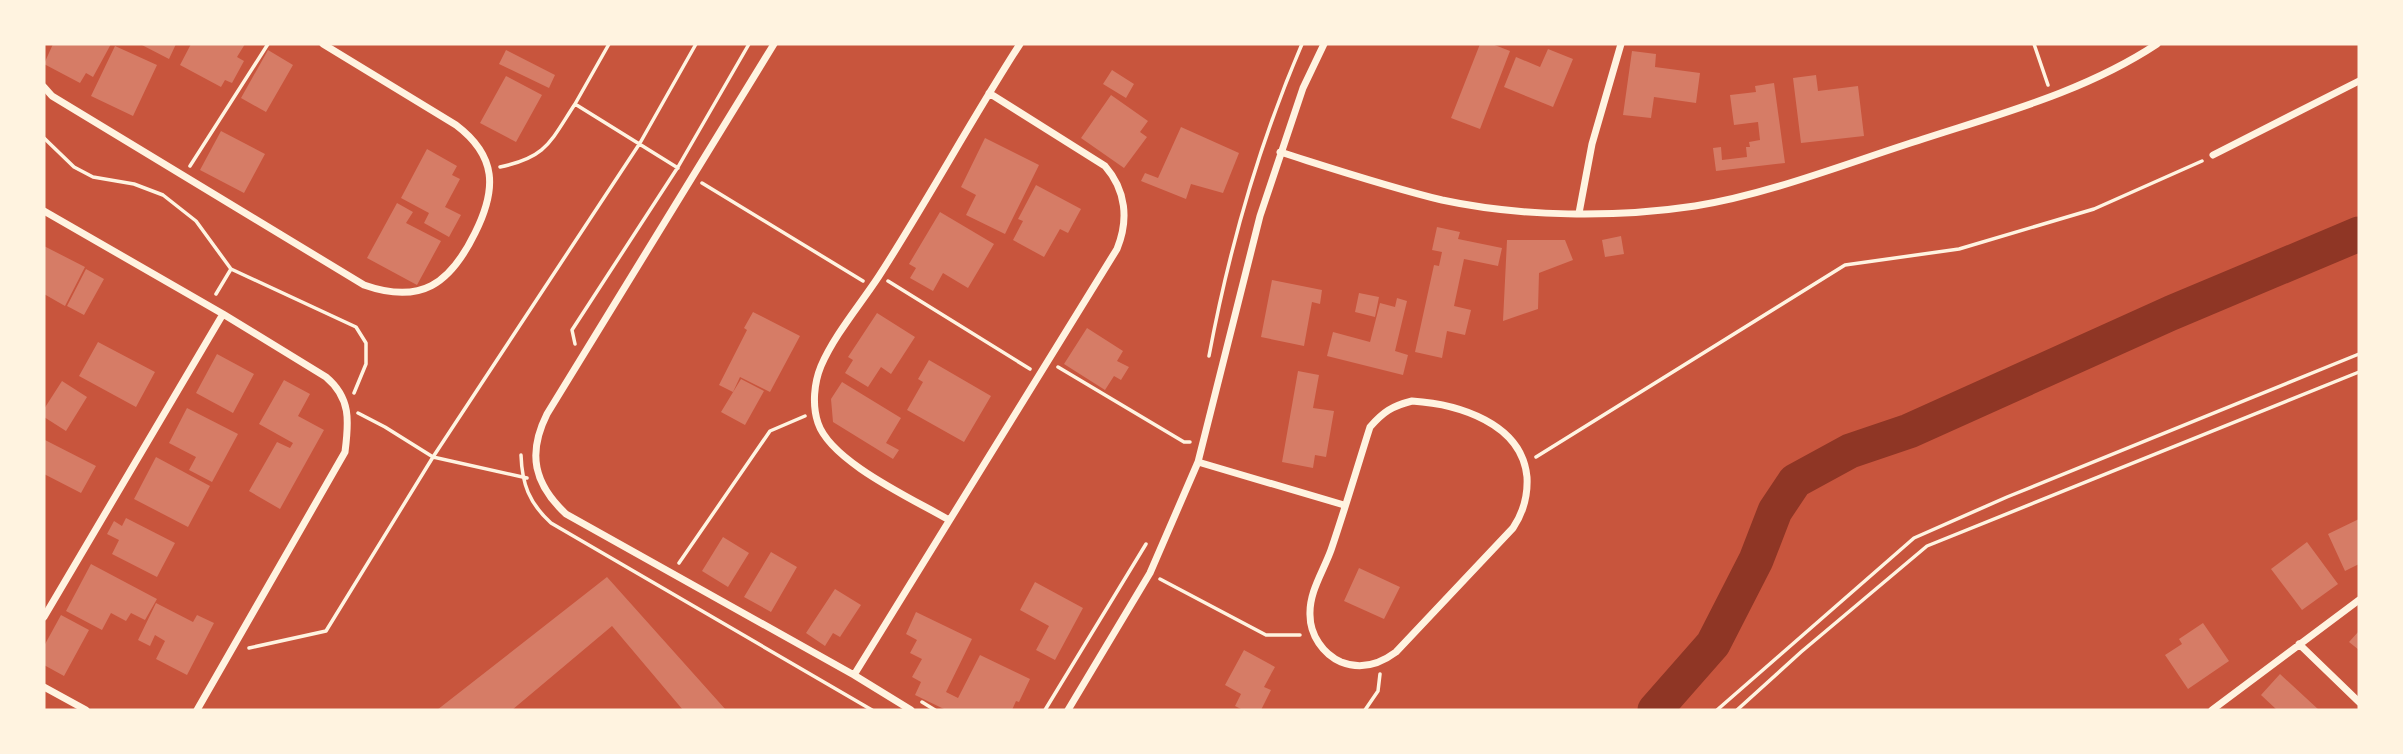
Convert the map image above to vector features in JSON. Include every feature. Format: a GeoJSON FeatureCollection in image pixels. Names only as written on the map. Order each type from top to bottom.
{"type":"FeatureCollection","features":[{"type":"Feature","properties":{"kind":"street"},"geometry":{"type":"LineString","coordinates":[[44,87],[52,96],[363,285],[395,293],[413,292],[438,282],[454,270],[466,253],[486,211],[489,170],[484,155],[468,134],[323,44]]}},
{"type":"Feature","properties":{"kind":"street"},"geometry":{"type":"LineString","coordinates":[[775,44],[547,414],[537,439],[536,467],[539,481],[552,501],[566,514],[854,675],[911,710]]}},
{"type":"Feature","properties":{"kind":"street"},"geometry":{"type":"LineString","coordinates":[[949,520],[835,450],[825,439],[816,411],[815,394],[827,353],[879,276],[1020,44]]}},
{"type":"Feature","properties":{"kind":"street"},"geometry":{"type":"LineString","coordinates":[[1068,710],[1150,573],[1180,509],[1203,447],[1260,216],[1303,88],[1324,44]]}},
{"type":"Feature","properties":{"kind":"street"},"geometry":{"type":"LineString","coordinates":[[1579,213],[1592,144],[1621,44]]}},
{"type":"Feature","properties":{"kind":"street"},"geometry":{"type":"LineString","coordinates":[[1280,152],[1444,200],[1527,211],[1631,213],[1695,206],[1821,172],[2052,97],[2097,78],[2157,44]]}},
{"type":"Feature","properties":{"kind":"street"},"geometry":{"type":"LineString","coordinates":[[2213,155],[2359,81]]}},
{"type":"Feature","properties":{"kind":"street"},"geometry":{"type":"LineString","coordinates":[[854,675],[1122,237],[1124,206],[1115,178],[1105,166],[989,93]]}},
{"type":"Feature","properties":{"kind":"street"},"geometry":{"type":"LineString","coordinates":[[44,211],[326,377],[338,387],[347,408],[345,452],[197,710]]}},
{"type":"Feature","properties":{"kind":"street"},"geometry":{"type":"LineString","coordinates":[[44,617],[223,314]]}},
{"type":"Feature","properties":{"kind":"street"},"geometry":{"type":"LineString","coordinates":[[1412,401],[1428,402],[1479,417],[1497,426],[1511,438],[1526,464],[1526,501],[1521,517],[1419,630],[1382,662],[1358,666],[1343,663],[1325,651],[1310,623],[1310,603],[1331,550],[1370,427],[1382,413],[1394,405],[1412,401]]}},
{"type":"Feature","properties":{"kind":"street"},"geometry":{"type":"LineString","coordinates":[[1198,461],[1345,505]]}},
{"type":"Feature","properties":{"kind":"street"},"geometry":{"type":"LineString","coordinates":[[2212,710],[2359,600]]}},
{"type":"Feature","properties":{"kind":"street"},"geometry":{"type":"LineString","coordinates":[[2299,643],[2359,702]]}},
{"type":"Feature","properties":{"kind":"street"},"geometry":{"type":"LineString","coordinates":[[44,687],[86,710]]}},
{"type":"Feature","properties":{"kind":"path"},"geometry":{"type":"LineString","coordinates":[[184,176],[268,44]]}},
{"type":"Feature","properties":{"kind":"path"},"geometry":{"type":"LineString","coordinates":[[231,651],[326,631],[433,457],[640,143],[696,44]]}},
{"type":"Feature","properties":{"kind":"path"},"geometry":{"type":"LineString","coordinates":[[577,351],[572,330],[678,167],[749,44]]}},
{"type":"Feature","properties":{"kind":"path"},"geometry":{"type":"LineString","coordinates":[[1208,365],[1220,300],[1258,157],[1303,44]]}},
{"type":"Feature","properties":{"kind":"path"},"geometry":{"type":"LineString","coordinates":[[2034,44],[2052,97]]}},
{"type":"Feature","properties":{"kind":"path"},"geometry":{"type":"LineString","coordinates":[[489,170],[526,162],[547,147],[575,104]]}},
{"type":"Feature","properties":{"kind":"path"},"geometry":{"type":"LineString","coordinates":[[44,138],[74,167],[93,177],[134,184],[163,195],[196,221],[231,269],[356,327],[366,343],[366,364],[347,408],[385,427],[433,457],[539,481]]}},
{"type":"Feature","properties":{"kind":"path"},"geometry":{"type":"LineString","coordinates":[[1526,464],[1845,265],[1959,249],[2094,209],[2213,155]]}},
{"type":"Feature","properties":{"kind":"path"},"geometry":{"type":"LineString","coordinates":[[209,306],[231,269]]}},
{"type":"Feature","properties":{"kind":"path"},"geometry":{"type":"LineString","coordinates":[[879,276],[1038,374]]}},
{"type":"Feature","properties":{"kind":"path"},"geometry":{"type":"LineString","coordinates":[[1717,710],[1914,538],[2007,497],[2359,354]]}},
{"type":"Feature","properties":{"kind":"path"},"geometry":{"type":"LineString","coordinates":[[1047,361],[1184,442],[1203,447]]}},
{"type":"Feature","properties":{"kind":"path"},"geometry":{"type":"LineString","coordinates":[[1737,710],[1927,546],[2359,372]]}},
{"type":"Feature","properties":{"kind":"path"},"geometry":{"type":"LineString","coordinates":[[672,573],[770,430],[816,411]]}},
{"type":"Feature","properties":{"kind":"path"},"geometry":{"type":"LineString","coordinates":[[522,446],[522,477],[526,491],[536,509],[551,523],[872,710]]}},
{"type":"Feature","properties":{"kind":"path"},"geometry":{"type":"LineString","coordinates":[[1045,710],[1148,541]]}},
{"type":"Feature","properties":{"kind":"path"},"geometry":{"type":"LineString","coordinates":[[1136,561],[1150,573],[1266,635],[1314,634]]}},
{"type":"Feature","properties":{"kind":"path"},"geometry":{"type":"LineString","coordinates":[[1365,710],[1378,691],[1382,662]]}},
{"type":"Feature","properties":{"kind":"path"},"geometry":{"type":"LineString","coordinates":[[914,697],[935,710]]}},
{"type":"Feature","properties":{"kind":"building"},"geometry":{"type":"Polygon","coordinates":[[[53,44],[111,44],[93,77],[86,73],[80,83],[44,64],[53,44]]]}},
{"type":"Feature","properties":{"kind":"building"},"geometry":{"type":"Polygon","coordinates":[[[140,44],[176,44],[169,59],[140,44]]]}},
{"type":"Feature","properties":{"kind":"building"},"geometry":{"type":"Polygon","coordinates":[[[191,44],[245,44],[237,57],[244,61],[232,83],[225,80],[221,87],[180,65],[191,44]]]}},
{"type":"Feature","properties":{"kind":"building"},"geometry":{"type":"Polygon","coordinates":[[[1480,44],[1492,44],[1510,51],[1480,129],[1451,118],[1480,44]]]}},
{"type":"Feature","properties":{"kind":"building"},"geometry":{"type":"Polygon","coordinates":[[[115,46],[157,65],[133,116],[91,96],[115,46]]]}},
{"type":"Feature","properties":{"kind":"building"},"geometry":{"type":"Polygon","coordinates":[[[1548,49],[1573,59],[1553,107],[1504,87],[1516,57],[1540,67],[1548,49]]]}},
{"type":"Feature","properties":{"kind":"building"},"geometry":{"type":"Polygon","coordinates":[[[268,50],[293,65],[266,112],[241,98],[268,50]]]}},
{"type":"Feature","properties":{"kind":"building"},"geometry":{"type":"Polygon","coordinates":[[[506,50],[555,75],[549,88],[499,64],[506,50]]]}},
{"type":"Feature","properties":{"kind":"building"},"geometry":{"type":"Polygon","coordinates":[[[1632,51],[1656,54],[1655,67],[1700,73],[1696,103],[1654,97],[1651,118],[1623,115],[1632,51]]]}},
{"type":"Feature","properties":{"kind":"building"},"geometry":{"type":"Polygon","coordinates":[[[1112,70],[1134,84],[1126,98],[1103,84],[1112,70]]]}},
{"type":"Feature","properties":{"kind":"building"},"geometry":{"type":"Polygon","coordinates":[[[1816,75],[1818,91],[1858,86],[1864,136],[1801,143],[1793,78],[1816,75]]]}},
{"type":"Feature","properties":{"kind":"building"},"geometry":{"type":"Polygon","coordinates":[[[506,76],[542,95],[516,142],[480,123],[506,76]]]}},
{"type":"Feature","properties":{"kind":"building"},"geometry":{"type":"Polygon","coordinates":[[[1774,83],[1785,163],[1716,171],[1713,148],[1721,147],[1722,160],[1747,157],[1746,147],[1750,147],[1749,142],[1760,140],[1758,122],[1734,125],[1730,95],[1756,92],[1755,86],[1774,83]]]}},
{"type":"Feature","properties":{"kind":"building"},"geometry":{"type":"Polygon","coordinates":[[[1111,95],[1148,121],[1140,132],[1147,137],[1124,168],[1081,138],[1111,95]]]}},
{"type":"Feature","properties":{"kind":"building"},"geometry":{"type":"Polygon","coordinates":[[[1181,127],[1239,153],[1223,193],[1191,184],[1186,199],[1141,181],[1145,173],[1158,178],[1181,127]]]}},
{"type":"Feature","properties":{"kind":"building"},"geometry":{"type":"Polygon","coordinates":[[[221,131],[265,154],[244,193],[200,170],[221,131]]]}},
{"type":"Feature","properties":{"kind":"building"},"geometry":{"type":"Polygon","coordinates":[[[985,138],[1039,165],[1005,234],[966,215],[976,195],[961,187],[985,138]]]}},
{"type":"Feature","properties":{"kind":"building"},"geometry":{"type":"Polygon","coordinates":[[[427,149],[457,166],[452,175],[460,179],[445,207],[461,215],[449,237],[424,223],[429,213],[401,198],[427,149]]]}},
{"type":"Feature","properties":{"kind":"building"},"geometry":{"type":"Polygon","coordinates":[[[1036,185],[1081,209],[1068,233],[1060,229],[1044,257],[1013,240],[1023,221],[1018,219],[1036,185]]]}},
{"type":"Feature","properties":{"kind":"building"},"geometry":{"type":"Polygon","coordinates":[[[397,203],[413,212],[406,223],[441,241],[417,285],[367,258],[397,203]]]}},
{"type":"Feature","properties":{"kind":"building"},"geometry":{"type":"Polygon","coordinates":[[[940,212],[994,244],[968,288],[943,273],[933,291],[910,278],[916,268],[909,264],[940,212]]]}},
{"type":"Feature","properties":{"kind":"building"},"geometry":{"type":"Polygon","coordinates":[[[1437,227],[1460,232],[1458,239],[1502,248],[1498,266],[1464,259],[1454,306],[1471,310],[1465,335],[1447,331],[1442,358],[1415,352],[1434,265],[1439,266],[1442,252],[1432,250],[1437,227]]]}},
{"type":"Feature","properties":{"kind":"building"},"geometry":{"type":"Polygon","coordinates":[[[1621,236],[1624,254],[1605,257],[1602,240],[1621,236]]]}},
{"type":"Feature","properties":{"kind":"building"},"geometry":{"type":"Polygon","coordinates":[[[1507,240],[1565,240],[1573,260],[1539,273],[1538,309],[1503,321],[1507,240]]]}},
{"type":"Feature","properties":{"kind":"building"},"geometry":{"type":"Polygon","coordinates":[[[44,246],[85,267],[65,306],[44,294],[44,246]]]}},
{"type":"Feature","properties":{"kind":"building"},"geometry":{"type":"Polygon","coordinates":[[[86,269],[104,279],[84,315],[67,306],[86,269]]]}},
{"type":"Feature","properties":{"kind":"building"},"geometry":{"type":"Polygon","coordinates":[[[1272,280],[1322,290],[1320,304],[1312,302],[1304,346],[1261,337],[1272,280]]]}},
{"type":"Feature","properties":{"kind":"building"},"geometry":{"type":"Polygon","coordinates":[[[1359,293],[1379,297],[1375,317],[1355,312],[1359,293]]]}},
{"type":"Feature","properties":{"kind":"building"},"geometry":{"type":"Polygon","coordinates":[[[1397,298],[1407,301],[1395,351],[1408,355],[1403,375],[1327,356],[1333,332],[1370,342],[1380,303],[1395,307],[1397,298]]]}},
{"type":"Feature","properties":{"kind":"building"},"geometry":{"type":"Polygon","coordinates":[[[753,312],[800,336],[770,392],[740,377],[733,392],[719,385],[747,330],[744,328],[753,312]]]}},
{"type":"Feature","properties":{"kind":"building"},"geometry":{"type":"Polygon","coordinates":[[[877,313],[915,337],[891,374],[881,367],[868,387],[845,373],[853,360],[848,357],[877,313]]]}},
{"type":"Feature","properties":{"kind":"building"},"geometry":{"type":"Polygon","coordinates":[[[1087,328],[1123,351],[1117,361],[1129,367],[1121,380],[1114,376],[1105,390],[1064,364],[1087,328]]]}},
{"type":"Feature","properties":{"kind":"building"},"geometry":{"type":"Polygon","coordinates":[[[98,342],[155,372],[136,407],[79,376],[98,342]]]}},
{"type":"Feature","properties":{"kind":"building"},"geometry":{"type":"Polygon","coordinates":[[[217,354],[254,374],[233,413],[196,393],[217,354]]]}},
{"type":"Feature","properties":{"kind":"building"},"geometry":{"type":"Polygon","coordinates":[[[929,360],[991,396],[964,442],[907,410],[923,382],[918,379],[929,360]]]}},
{"type":"Feature","properties":{"kind":"building"},"geometry":{"type":"Polygon","coordinates":[[[1298,371],[1319,375],[1313,408],[1334,411],[1326,457],[1315,455],[1313,468],[1282,462],[1298,371]]]}},
{"type":"Feature","properties":{"kind":"building"},"geometry":{"type":"Polygon","coordinates":[[[741,379],[764,391],[745,425],[721,412],[741,379]]]}},
{"type":"Feature","properties":{"kind":"building"},"geometry":{"type":"Polygon","coordinates":[[[284,380],[310,394],[298,416],[324,430],[280,509],[249,491],[277,442],[290,448],[293,443],[259,424],[284,380]]]}},
{"type":"Feature","properties":{"kind":"building"},"geometry":{"type":"Polygon","coordinates":[[[62,381],[87,397],[66,431],[44,417],[44,409],[62,381]]]}},
{"type":"Feature","properties":{"kind":"building"},"geometry":{"type":"Polygon","coordinates":[[[842,382],[901,418],[886,443],[899,450],[893,459],[833,422],[831,399],[842,382]]]}},
{"type":"Feature","properties":{"kind":"building"},"geometry":{"type":"Polygon","coordinates":[[[187,408],[238,434],[212,482],[189,470],[196,457],[169,443],[187,408]]]}},
{"type":"Feature","properties":{"kind":"building"},"geometry":{"type":"Polygon","coordinates":[[[45,440],[96,466],[81,493],[44,474],[45,440]]]}},
{"type":"Feature","properties":{"kind":"building"},"geometry":{"type":"Polygon","coordinates":[[[156,457],[210,486],[188,527],[134,499],[156,457]]]}},
{"type":"Feature","properties":{"kind":"building"},"geometry":{"type":"Polygon","coordinates":[[[126,518],[175,543],[157,577],[112,554],[119,540],[107,534],[114,521],[122,526],[126,518]]]}},
{"type":"Feature","properties":{"kind":"building"},"geometry":{"type":"Polygon","coordinates":[[[2359,519],[2359,564],[2345,571],[2328,534],[2359,519]]]}},
{"type":"Feature","properties":{"kind":"building"},"geometry":{"type":"Polygon","coordinates":[[[723,537],[749,553],[728,587],[702,571],[723,537]]]}},
{"type":"Feature","properties":{"kind":"building"},"geometry":{"type":"Polygon","coordinates":[[[2307,542],[2338,584],[2302,610],[2271,569],[2307,542]]]}},
{"type":"Feature","properties":{"kind":"building"},"geometry":{"type":"Polygon","coordinates":[[[771,552],[797,567],[771,612],[744,597],[771,552]]]}},
{"type":"Feature","properties":{"kind":"building"},"geometry":{"type":"Polygon","coordinates":[[[91,564],[157,599],[145,620],[131,613],[126,621],[111,613],[102,630],[66,611],[91,564]]]}},
{"type":"Feature","properties":{"kind":"building"},"geometry":{"type":"Polygon","coordinates":[[[1359,568],[1400,587],[1384,619],[1344,601],[1359,568]]]}},
{"type":"Feature","properties":{"kind":"building"},"geometry":{"type":"Polygon","coordinates":[[[607,577],[726,710],[683,710],[612,626],[512,710],[437,710],[607,577]]]}},
{"type":"Feature","properties":{"kind":"building"},"geometry":{"type":"Polygon","coordinates":[[[1035,582],[1083,608],[1055,660],[1036,650],[1049,626],[1020,610],[1035,582]]]}},
{"type":"Feature","properties":{"kind":"building"},"geometry":{"type":"Polygon","coordinates":[[[835,589],[861,605],[840,637],[833,633],[825,646],[806,633],[835,589]]]}},
{"type":"Feature","properties":{"kind":"building"},"geometry":{"type":"Polygon","coordinates":[[[156,603],[193,622],[197,615],[214,623],[187,675],[156,659],[165,641],[155,635],[150,646],[138,640],[156,603]]]}},
{"type":"Feature","properties":{"kind":"building"},"geometry":{"type":"Polygon","coordinates":[[[916,612],[972,639],[946,692],[958,698],[980,655],[1030,679],[1012,710],[946,710],[915,695],[921,682],[912,677],[922,659],[910,653],[917,640],[906,634],[916,612]]]}},
{"type":"Feature","properties":{"kind":"building"},"geometry":{"type":"Polygon","coordinates":[[[61,615],[89,630],[64,676],[44,665],[44,646],[61,615]]]}},
{"type":"Feature","properties":{"kind":"building"},"geometry":{"type":"Polygon","coordinates":[[[2203,623],[2229,661],[2188,689],[2165,655],[2182,644],[2179,639],[2203,623]]]}},
{"type":"Feature","properties":{"kind":"building"},"geometry":{"type":"Polygon","coordinates":[[[2359,631],[2359,650],[2349,642],[2359,631]]]}},
{"type":"Feature","properties":{"kind":"building"},"geometry":{"type":"Polygon","coordinates":[[[1244,650],[1275,667],[1264,687],[1271,690],[1261,710],[1243,710],[1235,706],[1241,694],[1225,685],[1244,650]]]}},
{"type":"Feature","properties":{"kind":"building"},"geometry":{"type":"Polygon","coordinates":[[[2280,674],[2319,710],[2277,710],[2261,695],[2280,674]]]}},
{"type":"Feature","properties":{"kind":"waterway"},"geometry":{"type":"LineString","coordinates":[[1655,710],[1713,644],[1756,560],[1775,511],[1795,481],[1850,451],[1909,431],[2171,313],[2359,234]]}}]}
